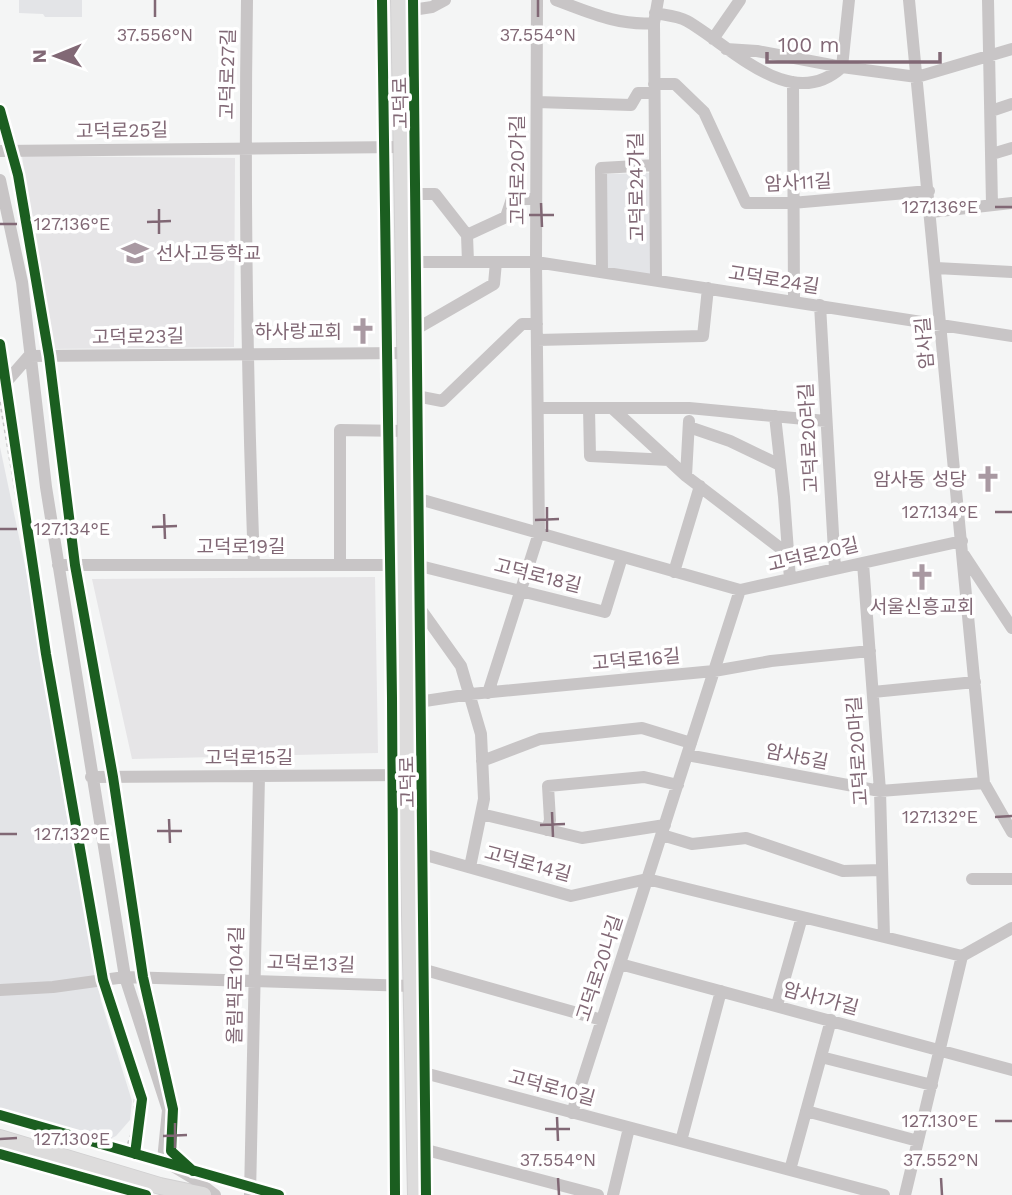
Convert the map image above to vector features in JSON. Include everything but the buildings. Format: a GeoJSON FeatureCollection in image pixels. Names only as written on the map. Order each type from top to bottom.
{"type":"FeatureCollection","features":[{"type":"Feature","properties":{"kind":"main road","name":"고덕로"},"geometry":{"type":"LineString","coordinates":[[399,6],[406,394],[405,704],[416,1195]]}},
{"type":"Feature","properties":{"kind":"main road"},"geometry":{"type":"LineString","coordinates":[[0,1138],[160,1186],[203,1195]]}},
{"type":"Feature","properties":{"kind":"street","name":"고덕로27길"},"geometry":{"type":"LineString","coordinates":[[245,148],[247,0]]}},
{"type":"Feature","properties":{"kind":"street","name":"고덕로"},"geometry":{"type":"LineString","coordinates":[[399,6],[432,7],[445,0]]}},
{"type":"Feature","properties":{"kind":"street","name":"고덕로20가길"},"geometry":{"type":"LineString","coordinates":[[537,0],[539,533]]}},
{"type":"Feature","properties":{"kind":"street"},"geometry":{"type":"LineString","coordinates":[[556,0],[632,25],[655,12],[685,19],[770,76],[805,85],[834,74],[842,67],[849,0]]}},
{"type":"Feature","properties":{"kind":"street"},"geometry":{"type":"LineString","coordinates":[[713,39],[740,0]]}},
{"type":"Feature","properties":{"kind":"street","name":"암사길"},"geometry":{"type":"LineString","coordinates":[[909,0],[984,783],[1012,832]]}},
{"type":"Feature","properties":{"kind":"street"},"geometry":{"type":"LineString","coordinates":[[988,0],[992,205]]}},
{"type":"Feature","properties":{"kind":"street","name":"고덕로24가길"},"geometry":{"type":"LineString","coordinates":[[655,12],[656,280]]}},
{"type":"Feature","properties":{"kind":"street"},"geometry":{"type":"LineString","coordinates":[[726,49],[757,51],[842,67],[917,77],[1012,48]]}},
{"type":"Feature","properties":{"kind":"street"},"geometry":{"type":"LineString","coordinates":[[793,82],[794,301]]}},
{"type":"Feature","properties":{"kind":"street","name":"암사11길"},"geometry":{"type":"LineString","coordinates":[[654,88],[675,84],[704,112],[746,203],[792,204],[929,191]]}},
{"type":"Feature","properties":{"kind":"street","name":"고덕로24가길"},"geometry":{"type":"LineString","coordinates":[[537,102],[631,105],[638,93],[654,88]]}},
{"type":"Feature","properties":{"kind":"street"},"geometry":{"type":"LineString","coordinates":[[990,111],[1012,104]]}},
{"type":"Feature","properties":{"kind":"street"},"geometry":{"type":"LineString","coordinates":[[245,148],[246,354],[254,565]]}},
{"type":"Feature","properties":{"kind":"street","name":"고덕로25길"},"geometry":{"type":"LineString","coordinates":[[8,151],[401,148]]}},
{"type":"Feature","properties":{"kind":"street"},"geometry":{"type":"LineString","coordinates":[[992,154],[1012,148]]}},
{"type":"Feature","properties":{"kind":"street"},"geometry":{"type":"LineString","coordinates":[[602,272],[601,168],[655,165]]}},
{"type":"Feature","properties":{"kind":"street"},"geometry":{"type":"LineString","coordinates":[[0,180],[22,282],[29,356],[58,565],[125,977],[168,1110],[163,1160],[215,1195]]}},
{"type":"Feature","properties":{"kind":"street"},"geometry":{"type":"LineString","coordinates":[[402,194],[435,194],[467,235],[468,262]]}},
{"type":"Feature","properties":{"kind":"street"},"geometry":{"type":"LineString","coordinates":[[467,235],[506,217],[512,199],[536,199]]}},
{"type":"Feature","properties":{"kind":"street"},"geometry":{"type":"LineString","coordinates":[[931,212],[1012,203]]}},
{"type":"Feature","properties":{"kind":"street","name":"고덕로24길"},"geometry":{"type":"LineString","coordinates":[[403,262],[536,262],[1012,336]]}},
{"type":"Feature","properties":{"kind":"street"},"geometry":{"type":"LineString","coordinates":[[404,336],[494,284],[496,262]]}},
{"type":"Feature","properties":{"kind":"street"},"geometry":{"type":"LineString","coordinates":[[936,268],[1012,272]]}},
{"type":"Feature","properties":{"kind":"street"},"geometry":{"type":"LineString","coordinates":[[537,340],[703,336],[708,288]]}},
{"type":"Feature","properties":{"kind":"street","name":"고덕로20라길"},"geometry":{"type":"LineString","coordinates":[[820,305],[835,569]]}},
{"type":"Feature","properties":{"kind":"street"},"geometry":{"type":"LineString","coordinates":[[406,394],[442,401],[523,324],[537,324]]}},
{"type":"Feature","properties":{"kind":"street","name":"고덕로23길"},"geometry":{"type":"LineString","coordinates":[[29,356],[404,353]]}},
{"type":"Feature","properties":{"kind":"street"},"geometry":{"type":"LineString","coordinates":[[3,386],[29,356]]}},
{"type":"Feature","properties":{"kind":"street"},"geometry":{"type":"LineString","coordinates":[[538,408],[689,408],[826,421]]}},
{"type":"Feature","properties":{"kind":"street"},"geometry":{"type":"LineString","coordinates":[[589,408],[590,456],[669,460]]}},
{"type":"Feature","properties":{"kind":"street"},"geometry":{"type":"LineString","coordinates":[[612,408],[686,476],[788,554]]}},
{"type":"Feature","properties":{"kind":"street"},"geometry":{"type":"LineString","coordinates":[[686,476],[689,408]]}},
{"type":"Feature","properties":{"kind":"street"},"geometry":{"type":"LineString","coordinates":[[775,416],[790,579]]}},
{"type":"Feature","properties":{"kind":"street"},"geometry":{"type":"LineString","coordinates":[[688,427],[730,441],[780,466]]}},
{"type":"Feature","properties":{"kind":"street"},"geometry":{"type":"LineString","coordinates":[[340,565],[340,430],[405,431]]}},
{"type":"Feature","properties":{"kind":"street"},"geometry":{"type":"LineString","coordinates":[[674,572],[699,486]]}},
{"type":"Feature","properties":{"kind":"street","name":"고덕로20길"},"geometry":{"type":"LineString","coordinates":[[405,495],[740,590],[863,563],[962,547]]}},
{"type":"Feature","properties":{"kind":"street"},"geometry":{"type":"LineString","coordinates":[[488,693],[539,533]]}},
{"type":"Feature","properties":{"kind":"street"},"geometry":{"type":"LineString","coordinates":[[962,547],[1010,620]]}},
{"type":"Feature","properties":{"kind":"street","name":"고덕로18길"},"geometry":{"type":"LineString","coordinates":[[404,564],[605,612],[622,557]]}},
{"type":"Feature","properties":{"kind":"street","name":"고덕로20마길"},"geometry":{"type":"LineString","coordinates":[[863,563],[880,791],[884,937]]}},
{"type":"Feature","properties":{"kind":"street","name":"고덕로19길"},"geometry":{"type":"LineString","coordinates":[[58,565],[404,564]]}},
{"type":"Feature","properties":{"kind":"street"},"geometry":{"type":"LineString","coordinates":[[404,586],[461,666],[481,734],[484,799],[470,867]]}},
{"type":"Feature","properties":{"kind":"street","name":"고덕로20나길"},"geometry":{"type":"LineString","coordinates":[[572,1112],[740,590]]}},
{"type":"Feature","properties":{"kind":"street","name":"고덕로16길"},"geometry":{"type":"LineString","coordinates":[[405,704],[471,694],[714,671],[771,661],[870,651]]}},
{"type":"Feature","properties":{"kind":"street"},"geometry":{"type":"LineString","coordinates":[[873,692],[975,682]]}},
{"type":"Feature","properties":{"kind":"street","name":"암사5길"},"geometry":{"type":"LineString","coordinates":[[482,761],[540,738],[642,728],[689,749],[880,791],[984,783]]}},
{"type":"Feature","properties":{"kind":"street","name":"고덕로15길"},"geometry":{"type":"LineString","coordinates":[[91,777],[407,775]]}},
{"type":"Feature","properties":{"kind":"street","name":"올림픽로104길"},"geometry":{"type":"LineString","coordinates":[[250,1195],[259,776]]}},
{"type":"Feature","properties":{"kind":"street"},"geometry":{"type":"LineString","coordinates":[[547,830],[550,820],[548,786],[644,776],[678,785]]}},
{"type":"Feature","properties":{"kind":"street"},"geometry":{"type":"LineString","coordinates":[[481,814],[582,838],[663,830],[692,844],[746,838],[844,871],[882,870]]}},
{"type":"Feature","properties":{"kind":"street","name":"고덕로14길"},"geometry":{"type":"LineString","coordinates":[[408,850],[571,896],[647,879],[961,956]]}},
{"type":"Feature","properties":{"kind":"street"},"geometry":{"type":"LineString","coordinates":[[972,879],[1012,879]]}},
{"type":"Feature","properties":{"kind":"street"},"geometry":{"type":"LineString","coordinates":[[776,1005],[802,917]]}},
{"type":"Feature","properties":{"kind":"street"},"geometry":{"type":"LineString","coordinates":[[905,1195],[961,956],[1012,928]]}},
{"type":"Feature","properties":{"kind":"street","name":"암사1가길"},"geometry":{"type":"LineString","coordinates":[[620,964],[1012,1070]]}},
{"type":"Feature","properties":{"kind":"street"},"geometry":{"type":"LineString","coordinates":[[411,966],[602,1020]]}},
{"type":"Feature","properties":{"kind":"street","name":"고덕로13길"},"geometry":{"type":"LineString","coordinates":[[0,990],[54,987],[125,977],[411,986]]}},
{"type":"Feature","properties":{"kind":"street"},"geometry":{"type":"LineString","coordinates":[[681,1141],[721,991]]}},
{"type":"Feature","properties":{"kind":"street"},"geometry":{"type":"LineString","coordinates":[[790,1170],[831,1020]]}},
{"type":"Feature","properties":{"kind":"street"},"geometry":{"type":"LineString","coordinates":[[821,1057],[932,1085]]}},
{"type":"Feature","properties":{"kind":"street","name":"고덕로10길"},"geometry":{"type":"LineString","coordinates":[[413,1070],[884,1195]]}},
{"type":"Feature","properties":{"kind":"street"},"geometry":{"type":"LineString","coordinates":[[806,1111],[918,1141]]}},
{"type":"Feature","properties":{"kind":"street"},"geometry":{"type":"LineString","coordinates":[[613,1195],[629,1128]]}},
{"type":"Feature","properties":{"kind":"street"},"geometry":{"type":"LineString","coordinates":[[415,1147],[598,1195]]}},
{"type":"Feature","properties":{"kind":"path"},"geometry":{"type":"LineString","coordinates":[[8,151],[18,175],[50,356],[78,565],[146,977],[170,1083]]}},
{"type":"Feature","properties":{"kind":"path"},"geometry":{"type":"LineString","coordinates":[[3,386],[101,980]]}},
{"type":"Feature","properties":{"kind":"path"},"geometry":{"type":"LineString","coordinates":[[0,401],[101,980],[142,1099],[131,1152],[114,1146]]}},
{"type":"Feature","properties":{"kind":"shaded area"},"geometry":{"type":"Polygon","coordinates":[[[19,0],[82,0],[82,17],[45,17],[43,14],[19,13],[19,0]]]}},
{"type":"Feature","properties":{"kind":"shaded area","name":"선사고등학교"},"geometry":{"type":"Polygon","coordinates":[[[22,156],[235,158],[234,347],[50,349],[22,156]]]}},
{"type":"Feature","properties":{"kind":"shaded area"},"geometry":{"type":"Polygon","coordinates":[[[651,173],[651,276],[607,268],[607,174],[651,173]]]}},
{"type":"Feature","properties":{"kind":"shaded area"},"geometry":{"type":"Polygon","coordinates":[[[0,447],[34,608],[65,806],[101,1001],[132,1101],[130,1120],[116,1136],[106,1141],[0,1114],[0,447]]]}},
{"type":"Feature","properties":{"kind":"shaded area"},"geometry":{"type":"Polygon","coordinates":[[[375,577],[378,753],[132,759],[92,579],[375,577]]]}},
{"type":"Feature","properties":{"kind":"cycle path"},"geometry":{"type":"LineString","coordinates":[[382,0],[392,698],[395,1195]]}},
{"type":"Feature","properties":{"kind":"cycle path"},"geometry":{"type":"LineString","coordinates":[[413,0],[426,1195]]}},
{"type":"Feature","properties":{"kind":"cycle path"},"geometry":{"type":"LineString","coordinates":[[0,110],[18,175],[49,356],[75,565],[113,777],[143,977],[173,1109],[171,1151],[193,1171]]}},
{"type":"Feature","properties":{"kind":"cycle path"},"geometry":{"type":"LineString","coordinates":[[0,344],[46,654],[103,980],[142,1099],[135,1154]]}},
{"type":"Feature","properties":{"kind":"cycle path"},"geometry":{"type":"LineString","coordinates":[[0,1115],[279,1195]]}},
{"type":"Feature","properties":{"kind":"cycle path"},"geometry":{"type":"LineString","coordinates":[[0,1154],[146,1195]]}},
{"type":"Feature","properties":{"kind":"place","name":"선사고등학교"},"geometry":{"type":"Point","coordinates":[135,253]}},
{"type":"Feature","properties":{"kind":"place","name":"하사랑교회"},"geometry":{"type":"Point","coordinates":[363,331]}},
{"type":"Feature","properties":{"kind":"place","name":"암사동 성당"},"geometry":{"type":"Point","coordinates":[988,479]}},
{"type":"Feature","properties":{"kind":"place","name":"서울신흥교회"},"geometry":{"type":"Point","coordinates":[922,577]}}]}
